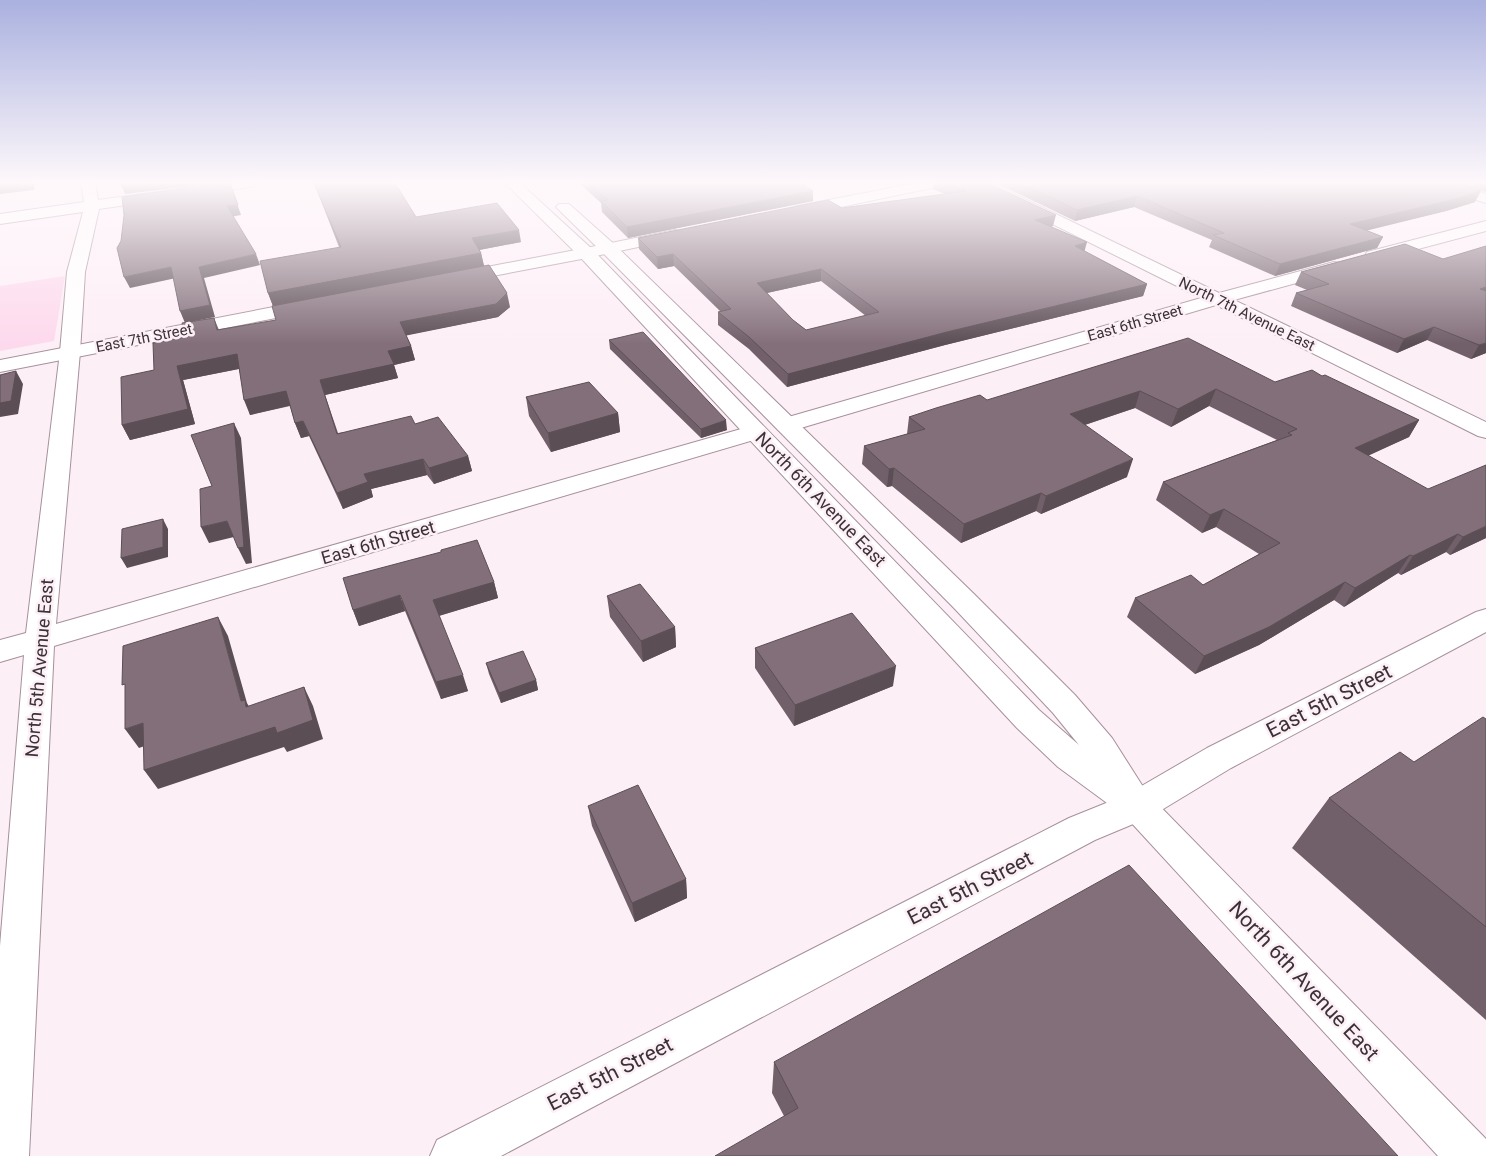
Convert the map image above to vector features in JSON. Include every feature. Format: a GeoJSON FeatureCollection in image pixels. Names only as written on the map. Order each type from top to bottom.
{"type":"FeatureCollection","features":[{"type":"Feature","properties":{"kind":"street","name":"North 5th Avenue East"},"geometry":{"type":"LineString","coordinates":[[6,1156],[40,639],[70,352],[76,272],[82,237]]}},
{"type":"Feature","properties":{"kind":"street","name":"North 6th Avenue East"},"geometry":{"type":"LineString","coordinates":[[579,237],[786,425],[964,601],[1064,704],[1100,747],[1138,806],[1470,1156]]}},
{"type":"Feature","properties":{"kind":"street","name":"North 6th Avenue East"},"geometry":{"type":"LineString","coordinates":[[585,237],[756,432],[1028,719],[1070,757],[1138,806]]}},
{"type":"Feature","properties":{"kind":"street"},"geometry":{"type":"LineString","coordinates":[[440,281],[666,237]]}},
{"type":"Feature","properties":{"kind":"street","name":"North 7th Avenue East"},"geometry":{"type":"LineString","coordinates":[[1091,237],[1486,431]]}},
{"type":"Feature","properties":{"kind":"street","name":"East 6th Street"},"geometry":{"type":"LineString","coordinates":[[786,425],[1217,299],[1446,237]]}},
{"type":"Feature","properties":{"kind":"street","name":"East 7th Street"},"geometry":{"type":"LineString","coordinates":[[0,366],[323,304]]}},
{"type":"Feature","properties":{"kind":"street","name":"East 6th Street"},"geometry":{"type":"LineString","coordinates":[[0,651],[756,432]]}},
{"type":"Feature","properties":{"kind":"street","name":"East 5th Street"},"geometry":{"type":"LineString","coordinates":[[453,1156],[1082,830],[1138,806],[1219,758],[1486,619]]}},
{"type":"Feature","properties":{"kind":"shaded area"},"geometry":{"type":"Polygon","coordinates":[[[65,276],[54,341],[0,351],[0,286],[65,276]]]}},
{"type":"Feature","properties":{"kind":"building"},"geometry":{"type":"Polygon","coordinates":[[[121,237],[246,237],[256,254],[199,267],[210,305],[180,311],[171,267],[124,277],[117,248],[121,237]]]}},
{"type":"Feature","properties":{"kind":"building"},"geometry":{"type":"Polygon","coordinates":[[[337,237],[478,237],[472,238],[481,253],[268,293],[260,261],[341,247],[337,237]]]}},
{"type":"Feature","properties":{"kind":"building"},"geometry":{"type":"Polygon","coordinates":[[[1075,237],[1087,242],[1075,246],[1147,284],[947,332],[788,374],[749,337],[718,312],[731,309],[673,254],[657,257],[638,238],[1075,237]],[[821,269],[757,283],[793,320],[806,330],[879,312],[821,269]]]}},
{"type":"Feature","properties":{"kind":"building"},"geometry":{"type":"Polygon","coordinates":[[[1217,237],[1383,237],[1280,264],[1217,237]]]}},
{"type":"Feature","properties":{"kind":"building"},"geometry":{"type":"Polygon","coordinates":[[[1405,244],[1443,259],[1486,246],[1486,287],[1480,289],[1486,291],[1486,343],[1479,345],[1434,327],[1404,339],[1296,293],[1329,284],[1301,272],[1405,244]]]}},
{"type":"Feature","properties":{"kind":"building"},"geometry":{"type":"Polygon","coordinates":[[[489,265],[507,293],[496,304],[400,322],[411,346],[388,351],[394,364],[320,380],[337,434],[411,416],[415,424],[438,417],[468,456],[429,468],[423,459],[364,474],[368,482],[337,493],[303,421],[295,423],[286,391],[244,400],[237,354],[177,366],[188,409],[122,425],[121,377],[154,370],[153,343],[185,337],[182,323],[214,318],[217,330],[276,320],[272,306],[489,265]]]}},
{"type":"Feature","properties":{"kind":"building"},"geometry":{"type":"Polygon","coordinates":[[[643,332],[726,420],[701,429],[609,340],[643,332]]]}},
{"type":"Feature","properties":{"kind":"building"},"geometry":{"type":"Polygon","coordinates":[[[1188,338],[1275,382],[1312,370],[1419,420],[1355,448],[1428,489],[1486,465],[1486,526],[1463,537],[1458,534],[1413,556],[1410,555],[1355,588],[1345,582],[1269,627],[1204,656],[1135,598],[1191,575],[1203,585],[1280,543],[1224,509],[1210,515],[1163,482],[1292,435],[1288,433],[1297,429],[1216,389],[1178,409],[1140,391],[1070,414],[1133,459],[1046,496],[1041,493],[964,524],[894,468],[889,469],[864,446],[925,429],[909,417],[936,408],[980,395],[987,400],[1188,338]]]}},
{"type":"Feature","properties":{"kind":"building"},"geometry":{"type":"Polygon","coordinates":[[[16,371],[11,401],[0,403],[0,375],[16,371]]]}},
{"type":"Feature","properties":{"kind":"building"},"geometry":{"type":"Polygon","coordinates":[[[589,382],[618,413],[548,433],[526,397],[589,382]]]}},
{"type":"Feature","properties":{"kind":"building"},"geometry":{"type":"Polygon","coordinates":[[[234,423],[244,547],[238,548],[227,521],[201,527],[200,489],[212,486],[191,435],[234,423]]]}},
{"type":"Feature","properties":{"kind":"building"},"geometry":{"type":"Polygon","coordinates":[[[163,519],[163,547],[121,558],[122,529],[163,519]]]}},
{"type":"Feature","properties":{"kind":"building"},"geometry":{"type":"Polygon","coordinates":[[[477,540],[494,582],[433,600],[463,675],[436,682],[400,595],[353,610],[343,578],[441,552],[441,550],[477,540]]]}},
{"type":"Feature","properties":{"kind":"building"},"geometry":{"type":"Polygon","coordinates":[[[640,584],[675,627],[641,641],[607,596],[640,584]]]}},
{"type":"Feature","properties":{"kind":"building"},"geometry":{"type":"Polygon","coordinates":[[[852,613],[896,666],[795,705],[755,648],[852,613]]]}},
{"type":"Feature","properties":{"kind":"building"},"geometry":{"type":"Polygon","coordinates":[[[218,617],[241,701],[245,700],[246,707],[304,687],[313,720],[277,733],[275,727],[144,770],[143,723],[125,729],[125,684],[122,685],[123,646],[218,617]]]}},
{"type":"Feature","properties":{"kind":"building"},"geometry":{"type":"Polygon","coordinates":[[[523,651],[536,680],[499,693],[486,663],[523,651]]]}},
{"type":"Feature","properties":{"kind":"building"},"geometry":{"type":"Polygon","coordinates":[[[1483,717],[1486,719],[1486,927],[1329,798],[1400,752],[1414,762],[1483,717]]]}},
{"type":"Feature","properties":{"kind":"building"},"geometry":{"type":"Polygon","coordinates":[[[638,785],[686,879],[632,903],[588,806],[638,785]]]}},
{"type":"Feature","properties":{"kind":"building"},"geometry":{"type":"Polygon","coordinates":[[[1129,865],[1398,1156],[715,1156],[798,1108],[774,1062],[1129,865]]]}}]}
